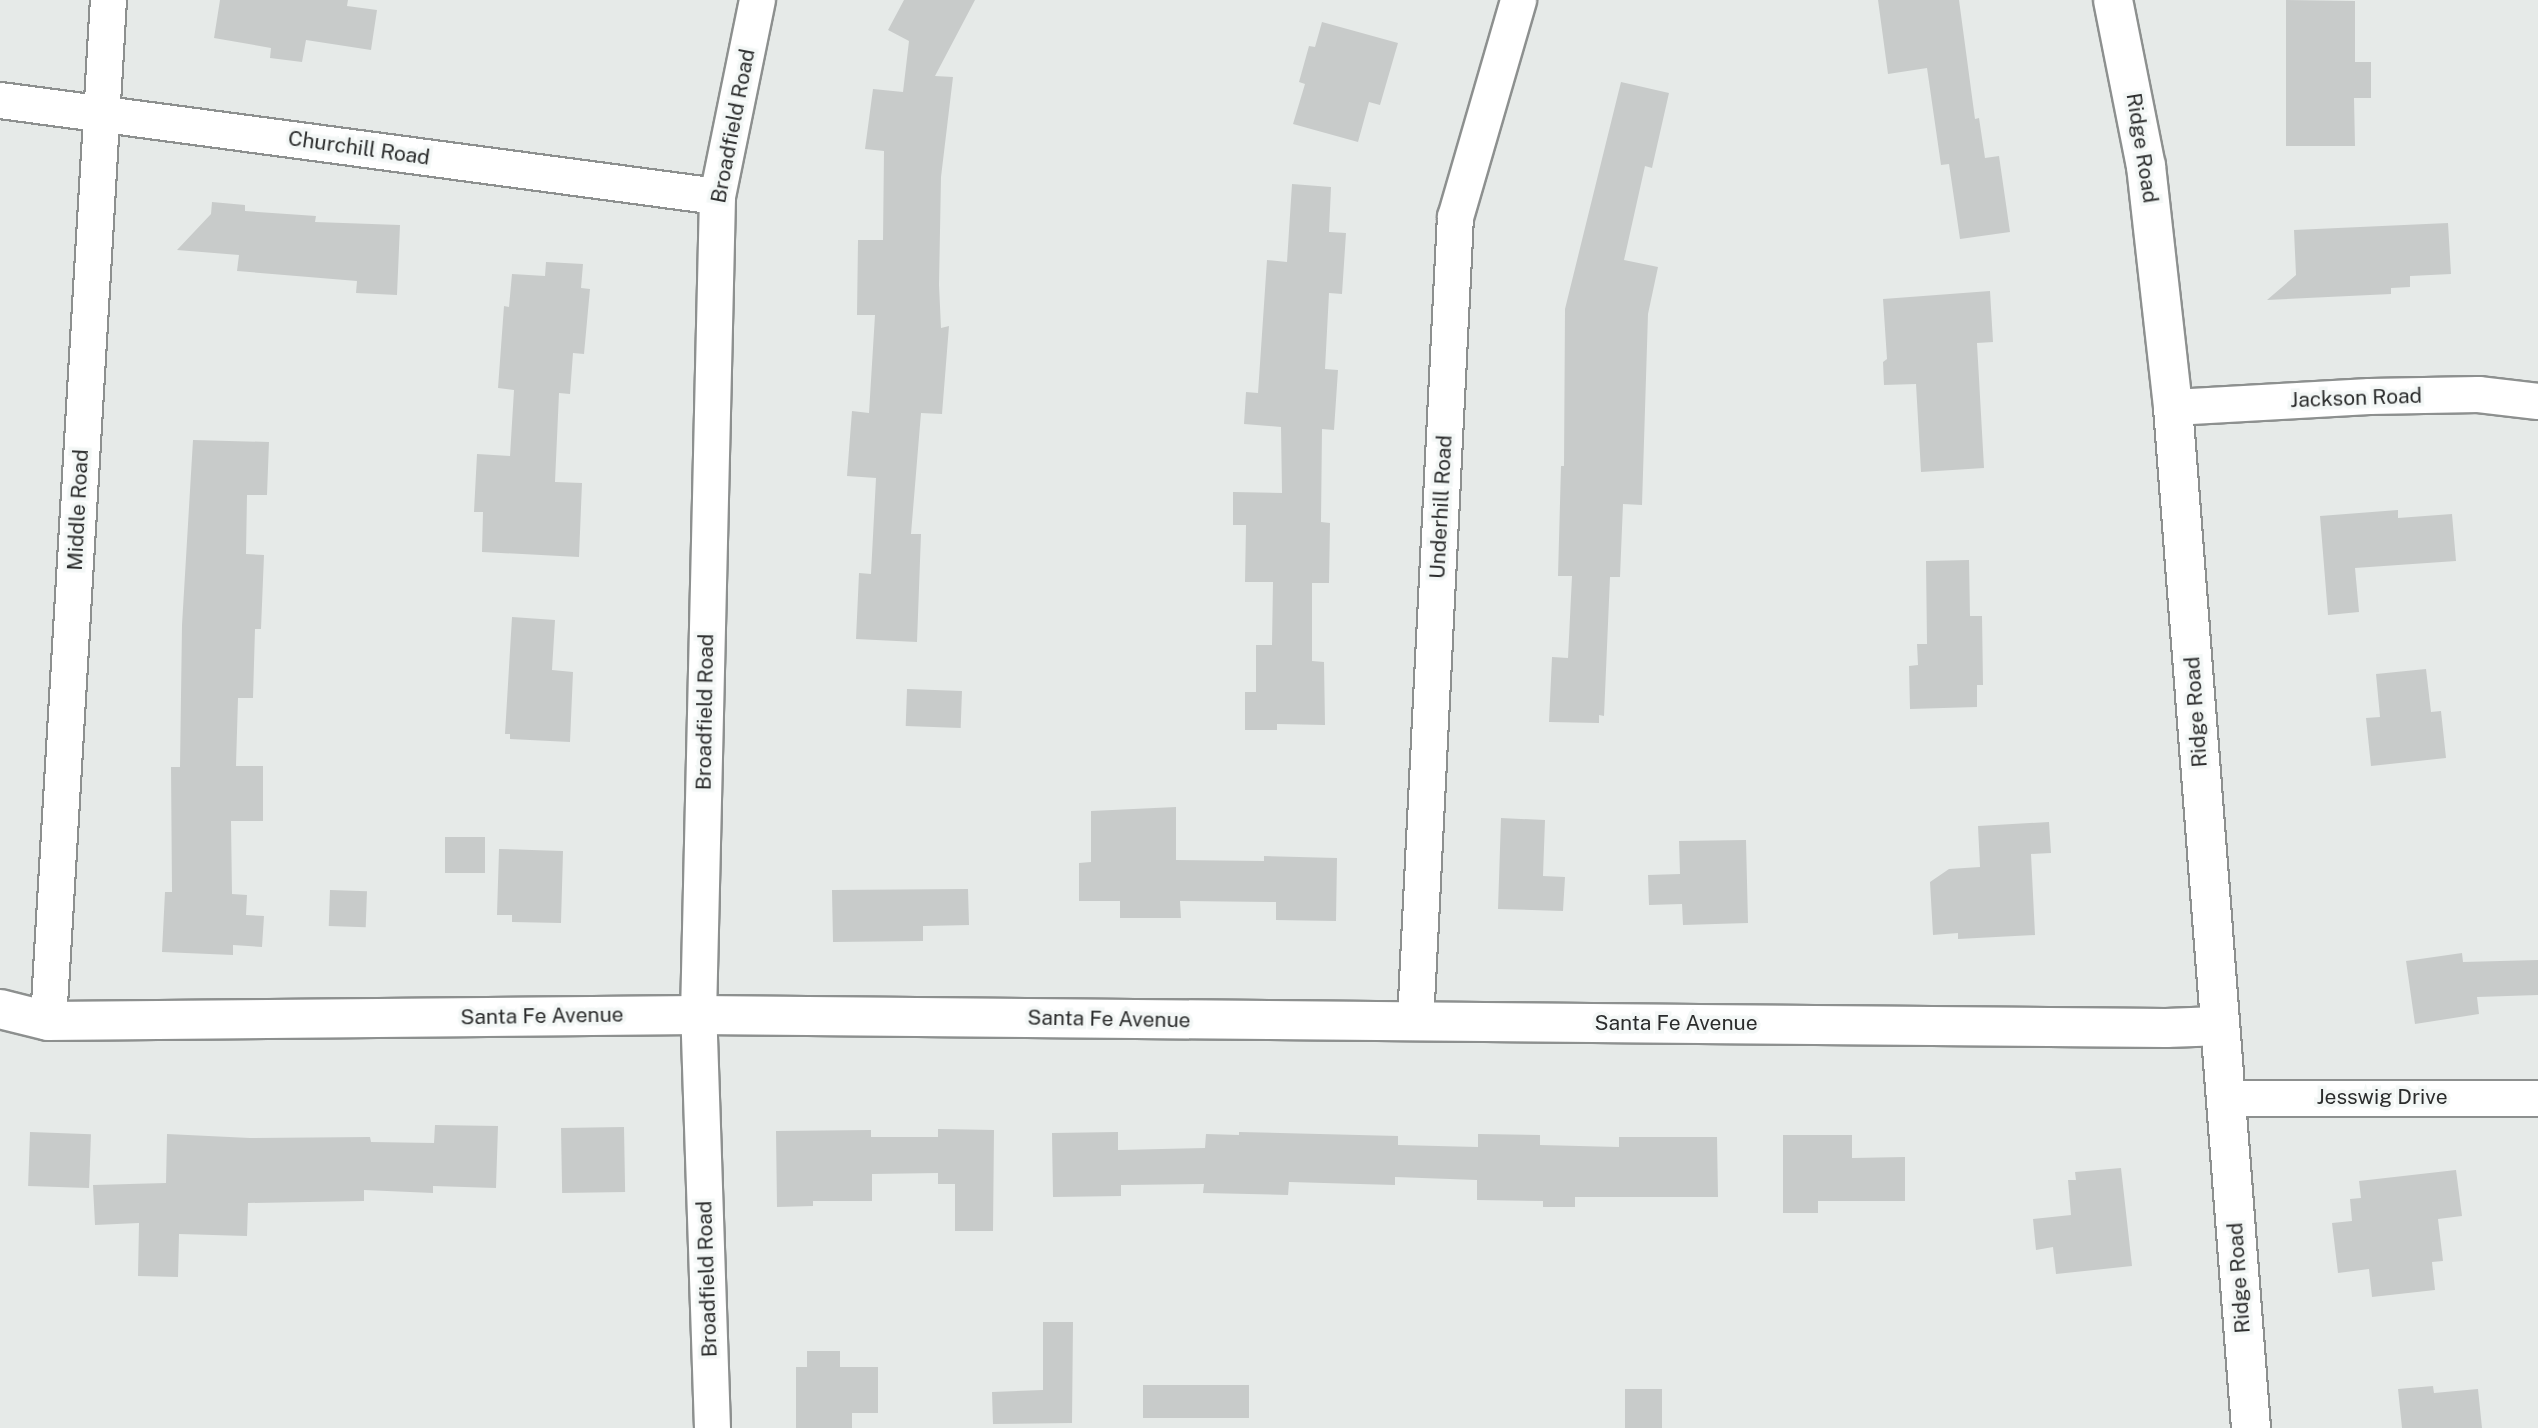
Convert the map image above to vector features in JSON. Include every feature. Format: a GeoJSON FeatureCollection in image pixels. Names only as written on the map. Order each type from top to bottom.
{"type":"FeatureCollection","features":[{"type":"Feature","properties":{"kind":"main road","name":"Ridge Road"},"geometry":{"type":"LineString","coordinates":[[2113,0],[2146,166],[2173,407],[2251,1428]]}},
{"type":"Feature","properties":{"kind":"main road","name":"Santa Fe Avenue"},"geometry":{"type":"LineString","coordinates":[[0,1009],[48,1021],[698,1015],[2166,1028],[2220,1026]]}},
{"type":"Feature","properties":{"kind":"street","name":"Middle Road"},"geometry":{"type":"LineString","coordinates":[[48,1021],[108,0]]}},
{"type":"Feature","properties":{"kind":"street","name":"Broadfield Road"},"geometry":{"type":"LineString","coordinates":[[712,1428],[698,1015],[717,196],[757,0]]}},
{"type":"Feature","properties":{"kind":"street","name":"Underhill Road"},"geometry":{"type":"LineString","coordinates":[[1415,1022],[1455,217],[1518,0]]}},
{"type":"Feature","properties":{"kind":"street","name":"Churchill Road"},"geometry":{"type":"LineString","coordinates":[[0,100],[717,196]]}},
{"type":"Feature","properties":{"kind":"street","name":"Jackson Road"},"geometry":{"type":"LineString","coordinates":[[2173,407],[2370,396],[2478,394],[2538,401]]}},
{"type":"Feature","properties":{"kind":"street","name":"Jesswig Drive"},"geometry":{"type":"LineString","coordinates":[[2226,1098],[2538,1098]]}},
{"type":"Feature","properties":{"kind":"building"},"geometry":{"type":"Polygon","coordinates":[[[220,0],[348,0],[347,6],[377,10],[371,50],[306,40],[302,62],[270,58],[271,48],[214,38],[220,0]]]}},
{"type":"Feature","properties":{"kind":"building"},"geometry":{"type":"Polygon","coordinates":[[[904,0],[975,0],[935,76],[953,77],[941,177],[939,285],[941,328],[949,326],[942,414],[921,413],[911,534],[921,534],[917,642],[856,639],[859,573],[871,574],[876,478],[847,476],[852,411],[869,413],[875,315],[857,315],[858,240],[883,240],[884,151],[865,149],[873,89],[903,92],[909,41],[888,30],[904,0]]]}},
{"type":"Feature","properties":{"kind":"building"},"geometry":{"type":"Polygon","coordinates":[[[1878,0],[1959,0],[1975,119],[1979,118],[1985,158],[1999,156],[2010,232],[1960,239],[1949,164],[1941,165],[1927,68],[1888,74],[1878,0]]]}},
{"type":"Feature","properties":{"kind":"building"},"geometry":{"type":"Polygon","coordinates":[[[2286,0],[2355,1],[2355,62],[2371,62],[2371,98],[2354,98],[2355,146],[2286,146],[2286,0]]]}},
{"type":"Feature","properties":{"kind":"building"},"geometry":{"type":"Polygon","coordinates":[[[1322,22],[1398,43],[1380,105],[1369,102],[1358,142],[1293,124],[1305,84],[1299,82],[1309,46],[1315,47],[1322,22]]]}},
{"type":"Feature","properties":{"kind":"building"},"geometry":{"type":"Polygon","coordinates":[[[1621,82],[1669,93],[1652,168],[1645,166],[1624,260],[1658,267],[1648,314],[1642,505],[1623,504],[1620,577],[1610,577],[1604,716],[1599,715],[1599,723],[1549,722],[1552,657],[1568,658],[1572,576],[1558,576],[1561,466],[1564,466],[1565,309],[1621,82]]]}},
{"type":"Feature","properties":{"kind":"building"},"geometry":{"type":"Polygon","coordinates":[[[1292,184],[1331,187],[1329,232],[1346,233],[1342,294],[1329,293],[1325,369],[1338,370],[1334,430],[1322,429],[1321,522],[1330,523],[1329,583],[1312,583],[1312,661],[1324,662],[1325,725],[1277,724],[1277,730],[1245,730],[1245,692],[1256,692],[1256,645],[1272,645],[1273,582],[1245,582],[1246,525],[1233,525],[1233,492],[1282,493],[1281,427],[1244,424],[1246,392],[1258,393],[1267,260],[1287,262],[1292,184]]]}},
{"type":"Feature","properties":{"kind":"building"},"geometry":{"type":"Polygon","coordinates":[[[212,202],[245,205],[245,211],[316,216],[315,222],[400,225],[397,295],[356,293],[357,281],[237,271],[239,255],[177,250],[211,214],[212,202]]]}},
{"type":"Feature","properties":{"kind":"building"},"geometry":{"type":"Polygon","coordinates":[[[2448,223],[2451,274],[2410,276],[2410,287],[2391,288],[2391,294],[2267,300],[2296,275],[2294,230],[2448,223]]]}},
{"type":"Feature","properties":{"kind":"building"},"geometry":{"type":"Polygon","coordinates":[[[546,262],[583,264],[581,288],[590,289],[584,354],[573,353],[570,394],[559,393],[555,482],[582,483],[579,557],[482,552],[483,512],[474,512],[477,454],[510,456],[514,390],[498,388],[504,306],[509,307],[512,274],[545,276],[546,262]]]}},
{"type":"Feature","properties":{"kind":"building"},"geometry":{"type":"Polygon","coordinates":[[[1990,291],[1993,342],[1977,343],[1984,468],[1921,472],[1916,384],[1884,385],[1883,362],[1887,359],[1883,299],[1990,291]]]}},
{"type":"Feature","properties":{"kind":"building"},"geometry":{"type":"Polygon","coordinates":[[[193,440],[269,442],[267,495],[247,495],[246,554],[264,555],[261,629],[255,629],[253,698],[238,698],[236,766],[263,766],[263,821],[231,821],[232,894],[247,895],[246,915],[264,916],[262,947],[233,945],[233,955],[162,952],[165,892],[172,892],[171,767],[180,767],[182,625],[193,440]]]}},
{"type":"Feature","properties":{"kind":"building"},"geometry":{"type":"Polygon","coordinates":[[[2398,510],[2398,518],[2452,514],[2456,561],[2355,568],[2359,612],[2328,615],[2320,516],[2398,510]]]}},
{"type":"Feature","properties":{"kind":"building"},"geometry":{"type":"Polygon","coordinates":[[[1969,560],[1970,616],[1982,616],[1983,685],[1977,685],[1977,707],[1910,709],[1909,666],[1918,665],[1917,644],[1927,644],[1926,561],[1969,560]]]}},
{"type":"Feature","properties":{"kind":"building"},"geometry":{"type":"Polygon","coordinates":[[[512,617],[555,620],[552,670],[573,672],[570,742],[510,739],[510,734],[505,734],[512,617]]]}},
{"type":"Feature","properties":{"kind":"building"},"geometry":{"type":"Polygon","coordinates":[[[2426,669],[2431,712],[2441,711],[2446,758],[2371,766],[2366,718],[2380,717],[2376,674],[2426,669]]]}},
{"type":"Feature","properties":{"kind":"building"},"geometry":{"type":"Polygon","coordinates":[[[907,689],[962,691],[961,728],[906,726],[907,689]]]}},
{"type":"Feature","properties":{"kind":"building"},"geometry":{"type":"Polygon","coordinates":[[[1176,807],[1176,860],[1264,861],[1264,856],[1337,858],[1336,921],[1276,920],[1276,902],[1180,901],[1181,918],[1120,918],[1120,901],[1079,901],[1079,863],[1091,862],[1091,811],[1176,807]]]}},
{"type":"Feature","properties":{"kind":"building"},"geometry":{"type":"Polygon","coordinates":[[[1501,818],[1545,820],[1543,876],[1565,877],[1563,911],[1498,909],[1501,818]]]}},
{"type":"Feature","properties":{"kind":"building"},"geometry":{"type":"Polygon","coordinates":[[[2049,822],[2051,853],[2031,854],[2035,935],[1958,939],[1958,933],[1933,935],[1930,882],[1949,869],[1980,867],[1978,826],[2049,822]]]}},
{"type":"Feature","properties":{"kind":"building"},"geometry":{"type":"Polygon","coordinates":[[[445,837],[485,837],[485,873],[445,873],[445,837]]]}},
{"type":"Feature","properties":{"kind":"building"},"geometry":{"type":"Polygon","coordinates":[[[1746,840],[1748,923],[1683,925],[1682,904],[1649,905],[1648,875],[1680,874],[1679,841],[1746,840]]]}},
{"type":"Feature","properties":{"kind":"building"},"geometry":{"type":"Polygon","coordinates":[[[499,849],[563,851],[561,923],[512,922],[512,915],[497,915],[499,849]]]}},
{"type":"Feature","properties":{"kind":"building"},"geometry":{"type":"Polygon","coordinates":[[[968,889],[969,925],[923,926],[923,941],[833,942],[832,890],[968,889]]]}},
{"type":"Feature","properties":{"kind":"building"},"geometry":{"type":"Polygon","coordinates":[[[330,890],[367,891],[366,927],[329,926],[330,890]]]}},
{"type":"Feature","properties":{"kind":"building"},"geometry":{"type":"Polygon","coordinates":[[[2462,953],[2463,962],[2538,960],[2538,995],[2477,997],[2479,1014],[2415,1024],[2406,961],[2462,953]]]}},
{"type":"Feature","properties":{"kind":"building"},"geometry":{"type":"Polygon","coordinates":[[[435,1125],[498,1126],[496,1188],[433,1186],[433,1193],[364,1190],[364,1201],[248,1203],[247,1236],[179,1234],[178,1277],[138,1276],[139,1223],[95,1225],[93,1185],[166,1183],[167,1134],[250,1138],[370,1137],[371,1142],[434,1143],[435,1125]]]}},
{"type":"Feature","properties":{"kind":"building"},"geometry":{"type":"Polygon","coordinates":[[[624,1127],[625,1192],[562,1193],[561,1128],[624,1127]]]}},
{"type":"Feature","properties":{"kind":"building"},"geometry":{"type":"Polygon","coordinates":[[[938,1129],[994,1130],[993,1231],[955,1231],[955,1184],[938,1184],[938,1173],[872,1174],[872,1201],[813,1201],[813,1206],[777,1207],[776,1131],[871,1130],[871,1137],[938,1137],[938,1129]]]}},
{"type":"Feature","properties":{"kind":"building"},"geometry":{"type":"Polygon","coordinates":[[[30,1132],[91,1134],[89,1188],[28,1186],[30,1132]]]}},
{"type":"Feature","properties":{"kind":"building"},"geometry":{"type":"Polygon","coordinates":[[[1118,1132],[1118,1150],[1205,1148],[1206,1134],[1239,1135],[1239,1132],[1398,1136],[1398,1145],[1478,1147],[1478,1134],[1540,1135],[1540,1145],[1619,1147],[1619,1137],[1717,1137],[1718,1197],[1575,1197],[1575,1207],[1543,1207],[1543,1201],[1477,1200],[1477,1180],[1395,1177],[1395,1185],[1289,1182],[1288,1195],[1203,1193],[1204,1184],[1121,1185],[1121,1196],[1053,1197],[1052,1133],[1118,1132]]]}},
{"type":"Feature","properties":{"kind":"building"},"geometry":{"type":"Polygon","coordinates":[[[1783,1135],[1852,1135],[1852,1158],[1905,1157],[1905,1201],[1818,1201],[1818,1213],[1783,1213],[1783,1135]]]}},
{"type":"Feature","properties":{"kind":"building"},"geometry":{"type":"Polygon","coordinates":[[[2121,1168],[2132,1266],[2056,1274],[2053,1247],[2036,1250],[2033,1219],[2071,1215],[2068,1180],[2076,1180],[2075,1172],[2121,1168]]]}},
{"type":"Feature","properties":{"kind":"building"},"geometry":{"type":"Polygon","coordinates":[[[2456,1170],[2462,1216],[2438,1219],[2443,1261],[2432,1262],[2435,1290],[2372,1297],[2369,1269],[2338,1273],[2332,1223],[2352,1221],[2350,1199],[2361,1198],[2359,1181],[2456,1170]]]}},
{"type":"Feature","properties":{"kind":"building"},"geometry":{"type":"Polygon","coordinates":[[[1043,1322],[1073,1322],[1072,1423],[993,1424],[992,1392],[1043,1390],[1043,1322]]]}},
{"type":"Feature","properties":{"kind":"building"},"geometry":{"type":"Polygon","coordinates":[[[807,1351],[840,1351],[840,1367],[878,1367],[878,1413],[852,1413],[852,1428],[796,1428],[796,1367],[807,1367],[807,1351]]]}},
{"type":"Feature","properties":{"kind":"building"},"geometry":{"type":"Polygon","coordinates":[[[1143,1385],[1249,1385],[1249,1418],[1143,1418],[1143,1385]]]}},
{"type":"Feature","properties":{"kind":"building"},"geometry":{"type":"Polygon","coordinates":[[[2433,1386],[2434,1393],[2478,1389],[2482,1428],[2402,1428],[2398,1389],[2433,1386]]]}},
{"type":"Feature","properties":{"kind":"building"},"geometry":{"type":"Polygon","coordinates":[[[1625,1389],[1662,1389],[1662,1428],[1625,1428],[1625,1389]]]}}]}
